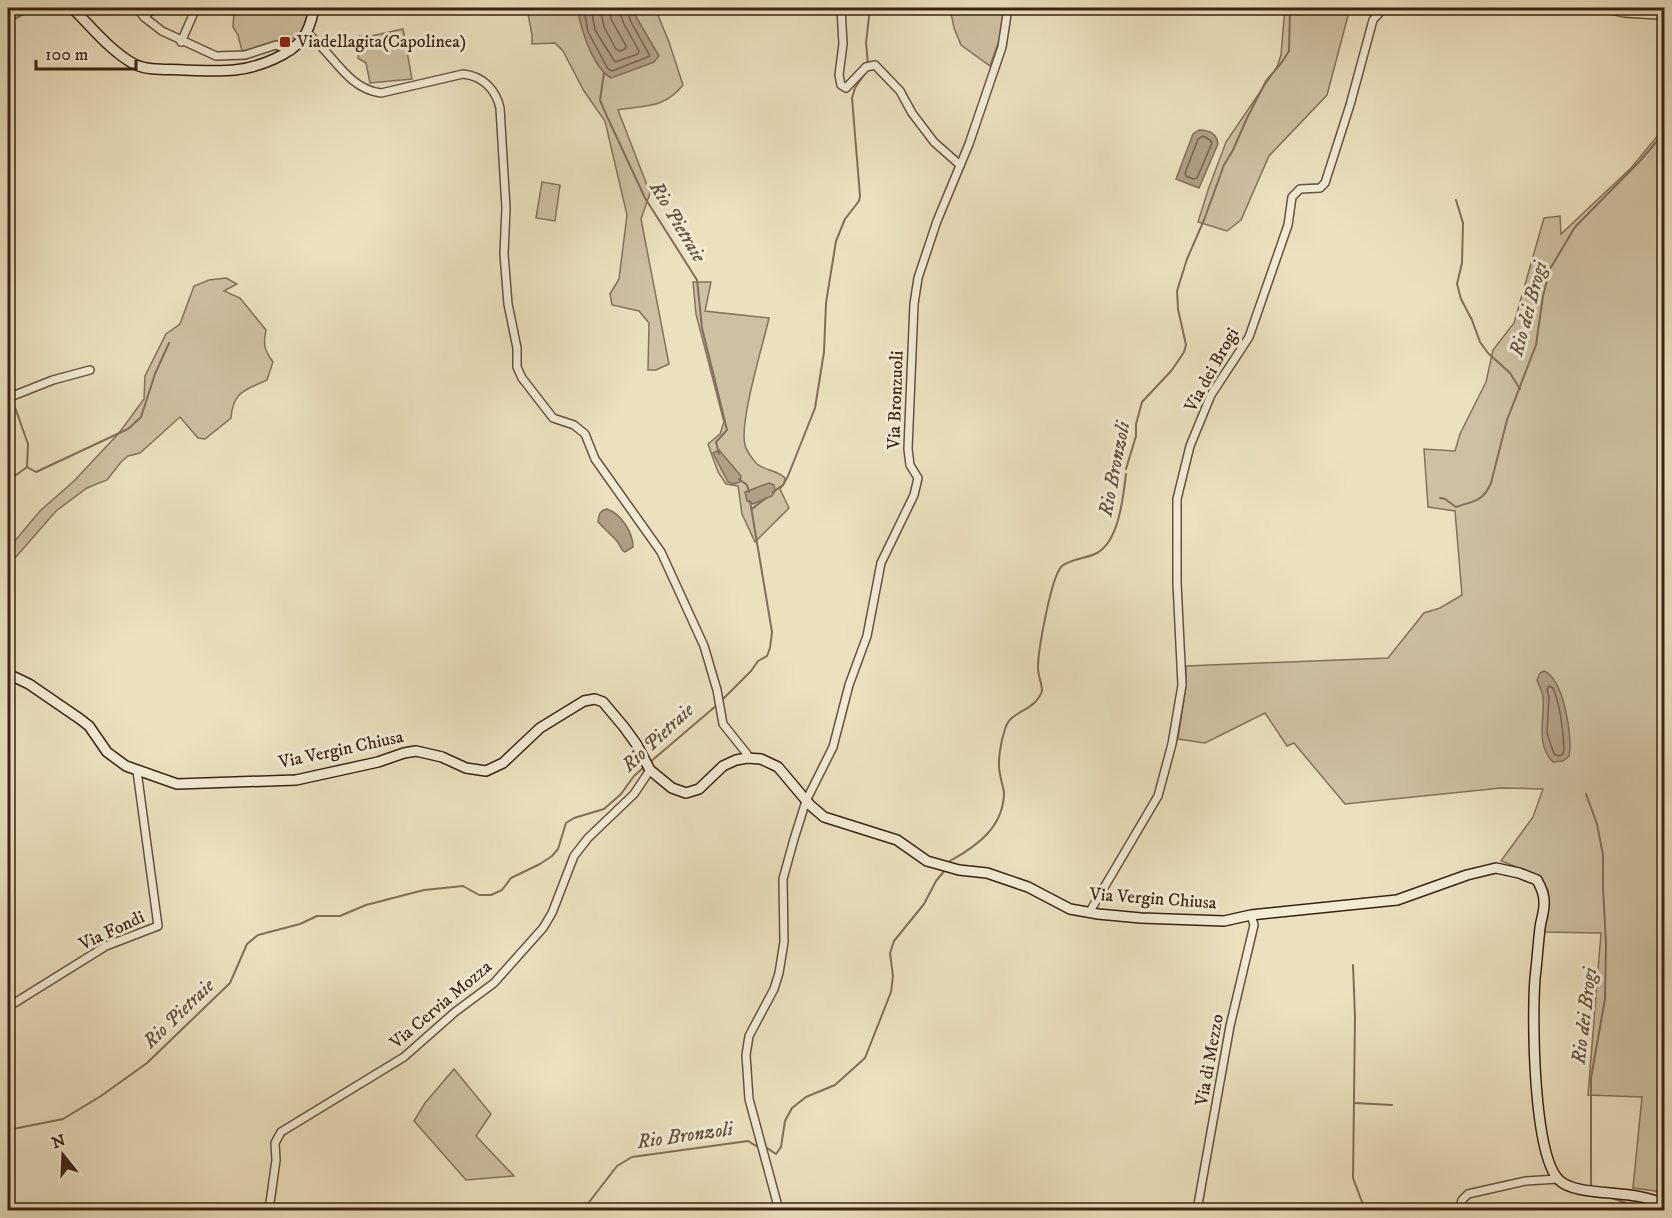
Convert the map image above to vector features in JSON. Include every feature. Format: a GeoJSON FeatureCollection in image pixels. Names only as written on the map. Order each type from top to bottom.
{"type":"FeatureCollection","features":[{"type":"Feature","properties":{"kind":"street"},"geometry":{"type":"LineString","coordinates":[[72,8],[120,54],[135,65],[146,68],[246,70],[291,51],[307,33],[314,8]]}},
{"type":"Feature","properties":{"kind":"street"},"geometry":{"type":"LineString","coordinates":[[137,8],[144,18],[162,31],[181,42],[216,56],[245,55],[276,45],[291,51]]}},
{"type":"Feature","properties":{"kind":"street"},"geometry":{"type":"LineString","coordinates":[[144,18],[154,8]]}},
{"type":"Feature","properties":{"kind":"street"},"geometry":{"type":"LineString","coordinates":[[181,42],[196,8]]}},
{"type":"Feature","properties":{"kind":"street"},"geometry":{"type":"LineString","coordinates":[[230,8],[246,8]]}},
{"type":"Feature","properties":{"kind":"street"},"geometry":{"type":"LineString","coordinates":[[842,8],[843,44],[839,75],[841,85],[846,88],[866,68],[875,65],[900,91],[912,113],[934,142],[960,165]]}},
{"type":"Feature","properties":{"kind":"street","name":"Via Bronzuoli"},"geometry":{"type":"LineString","coordinates":[[779,1210],[749,1099],[746,1055],[749,1036],[774,989],[779,973],[784,942],[783,879],[806,801],[833,747],[849,685],[867,636],[881,563],[914,495],[918,478],[910,465],[908,449],[914,304],[918,279],[937,221],[960,165],[1002,47],[1008,8]]}},
{"type":"Feature","properties":{"kind":"street","name":"Via dei Brogi"},"geometry":{"type":"LineString","coordinates":[[1089,913],[1158,796],[1172,744],[1182,686],[1177,583],[1177,499],[1190,446],[1211,395],[1248,337],[1288,225],[1292,197],[1300,189],[1320,188],[1325,183],[1350,105],[1373,20],[1383,9],[1389,8]]}},
{"type":"Feature","properties":{"kind":"street"},"geometry":{"type":"LineString","coordinates":[[1603,8],[1624,13],[1665,17]]}},
{"type":"Feature","properties":{"kind":"street"},"geometry":{"type":"LineString","coordinates":[[307,33],[318,41],[344,72],[369,92],[381,93],[464,74],[473,75],[482,80],[498,98],[506,208],[504,254],[508,304],[517,348],[517,368],[553,418],[574,425],[585,434],[595,459],[661,552],[704,646],[717,690],[723,724],[747,754],[747,758]]}},
{"type":"Feature","properties":{"kind":"street"},"geometry":{"type":"LineString","coordinates":[[11,395],[90,370]]}},
{"type":"Feature","properties":{"kind":"street","name":"Via Vergin Chiusa"},"geometry":{"type":"LineString","coordinates":[[8,674],[29,684],[89,726],[107,752],[126,766],[177,784],[282,782],[378,762],[416,751],[442,757],[466,768],[486,771],[503,763],[540,728],[584,701],[595,699],[603,702],[624,727],[637,745],[650,770],[672,788],[686,793],[699,789],[723,766],[736,760],[761,759],[778,767],[806,801],[824,817],[897,840],[927,861],[959,870],[987,873],[1028,887],[1070,909],[1089,913],[1141,918],[1224,921],[1251,915],[1397,900],[1467,875],[1497,868],[1519,873],[1537,880],[1543,890],[1545,904],[1535,982],[1534,1064],[1542,1143],[1558,1179]]}},
{"type":"Feature","properties":{"kind":"street","name":"Via Cervia Mozza"},"geometry":{"type":"LineString","coordinates":[[269,1210],[276,1160],[275,1143],[281,1132],[404,1057],[455,1012],[494,983],[543,928],[552,913],[574,856],[588,838],[634,794],[650,770]]}},
{"type":"Feature","properties":{"kind":"street","name":"Via Fondi"},"geometry":{"type":"LineString","coordinates":[[8,1007],[106,946],[158,926],[137,771]]}},
{"type":"Feature","properties":{"kind":"street","name":"Via di Mezzo"},"geometry":{"type":"LineString","coordinates":[[1197,1210],[1230,1026],[1254,925],[1251,915]]}},
{"type":"Feature","properties":{"kind":"street"},"geometry":{"type":"LineString","coordinates":[[1459,1210],[1462,1200],[1468,1194],[1526,1181],[1558,1179],[1565,1185],[1577,1189],[1643,1197],[1665,1205]]}},
{"type":"Feature","properties":{"kind":"shaded area"},"geometry":{"type":"Polygon","coordinates":[[[311,8],[307,28],[298,37],[242,51],[238,35],[233,27],[234,10],[311,8]]]}},
{"type":"Feature","properties":{"kind":"shaded area"},"geometry":{"type":"Polygon","coordinates":[[[527,8],[655,8],[669,42],[683,85],[669,98],[654,105],[618,110],[650,193],[641,219],[669,364],[656,370],[648,370],[649,323],[639,311],[612,305],[610,294],[619,279],[627,215],[605,121],[584,91],[563,51],[555,43],[532,44],[527,8]]]}},
{"type":"Feature","properties":{"kind":"shaded area"},"geometry":{"type":"Polygon","coordinates":[[[950,8],[1004,8],[1000,38],[990,66],[961,45],[954,28],[950,8]]]}},
{"type":"Feature","properties":{"kind":"shaded area"},"geometry":{"type":"Polygon","coordinates":[[[1285,8],[1350,8],[1327,95],[1269,156],[1241,220],[1227,231],[1198,222],[1226,142],[1277,67],[1281,55],[1285,8]]]}},
{"type":"Feature","properties":{"kind":"shaded area"},"geometry":{"type":"Polygon","coordinates":[[[403,29],[412,79],[370,83],[366,63],[358,58],[359,51],[352,47],[359,36],[367,37],[403,29]]]}},
{"type":"Feature","properties":{"kind":"shaded area"},"geometry":{"type":"Polygon","coordinates":[[[1664,128],[1664,1196],[1655,1191],[1633,1188],[1642,1097],[1588,1095],[1601,933],[1545,932],[1548,891],[1540,876],[1501,861],[1533,817],[1543,789],[1501,788],[1345,804],[1294,743],[1287,746],[1265,713],[1205,743],[1178,739],[1186,686],[1186,666],[1388,658],[1424,613],[1440,608],[1462,595],[1455,511],[1428,507],[1424,449],[1455,451],[1460,434],[1486,382],[1493,350],[1514,323],[1544,218],[1560,216],[1561,234],[1631,168],[1664,128]]]}},
{"type":"Feature","properties":{"kind":"shaded area"},"geometry":{"type":"Polygon","coordinates":[[[542,182],[560,185],[555,221],[536,218],[542,182]]]}},
{"type":"Feature","properties":{"kind":"shaded area"},"geometry":{"type":"Polygon","coordinates":[[[226,278],[237,284],[224,291],[240,298],[266,330],[265,347],[273,362],[267,380],[242,393],[235,402],[231,418],[205,439],[198,438],[180,417],[140,453],[128,456],[121,462],[107,480],[87,488],[56,511],[8,566],[8,549],[40,511],[74,481],[119,433],[144,399],[145,376],[166,334],[180,324],[194,286],[209,280],[226,278]]]}},
{"type":"Feature","properties":{"kind":"shaded area"},"geometry":{"type":"Polygon","coordinates":[[[693,282],[711,282],[705,311],[769,318],[748,402],[745,419],[745,445],[757,464],[785,478],[780,489],[789,508],[755,542],[742,514],[738,486],[726,484],[718,472],[708,444],[720,434],[724,422],[696,314],[693,282]]]}},
{"type":"Feature","properties":{"kind":"shaded area"},"geometry":{"type":"Polygon","coordinates":[[[454,1069],[491,1114],[476,1136],[514,1176],[466,1180],[414,1121],[425,1103],[454,1069]]]}},
{"type":"Feature","properties":{"kind":"water"},"geometry":{"type":"Polygon","coordinates":[[[577,8],[631,8],[659,56],[654,62],[611,78],[604,73],[593,56],[577,8]]]}},
{"type":"Feature","properties":{"kind":"water"},"geometry":{"type":"Polygon","coordinates":[[[1199,130],[1212,133],[1218,144],[1199,188],[1176,179],[1193,134],[1199,130]]]}},
{"type":"Feature","properties":{"kind":"water"},"geometry":{"type":"Polygon","coordinates":[[[719,450],[741,476],[740,482],[734,484],[728,482],[713,453],[719,450]]]}},
{"type":"Feature","properties":{"kind":"water"},"geometry":{"type":"Polygon","coordinates":[[[769,483],[774,485],[775,491],[772,496],[753,504],[747,501],[745,492],[769,483]]]}},
{"type":"Feature","properties":{"kind":"water"},"geometry":{"type":"Polygon","coordinates":[[[607,509],[621,519],[631,535],[633,547],[625,552],[598,522],[602,511],[607,509]]]}},
{"type":"Feature","properties":{"kind":"water"},"geometry":{"type":"Polygon","coordinates":[[[1544,671],[1557,685],[1568,723],[1569,756],[1563,761],[1553,762],[1547,755],[1542,739],[1543,696],[1537,680],[1540,673],[1544,671]]]}},
{"type":"Feature","properties":{"kind":"waterway"},"geometry":{"type":"LineString","coordinates":[[8,36],[14,19],[24,14],[26,8]]}},
{"type":"Feature","properties":{"kind":"waterway"},"geometry":{"type":"LineString","coordinates":[[868,64],[866,43],[870,8]]}},
{"type":"Feature","properties":{"kind":"waterway","name":"Rio Bronzoli"},"geometry":{"type":"LineString","coordinates":[[1126,469],[1136,436],[1136,424],[1142,402],[1172,370],[1184,352],[1186,345],[1178,309],[1177,291],[1187,259],[1224,165],[1266,81],[1289,51],[1290,8]]}},
{"type":"Feature","properties":{"kind":"waterway"},"geometry":{"type":"LineString","coordinates":[[773,492],[783,485],[788,476],[815,408],[824,352],[826,303],[836,241],[845,219],[859,201],[860,196],[852,98],[855,88],[866,72]]}},
{"type":"Feature","properties":{"kind":"waterway","name":"Rio Pietraie"},"geometry":{"type":"LineString","coordinates":[[604,73],[600,100],[605,112],[645,198],[697,280],[702,328],[727,430],[716,442],[719,454]]}},
{"type":"Feature","properties":{"kind":"waterway","name":"Rio dei Brogi"},"geometry":{"type":"LineString","coordinates":[[1440,498],[1456,507],[1477,500],[1485,494],[1491,483],[1507,420],[1536,345],[1543,296],[1550,269],[1575,227],[1664,133]]}},
{"type":"Feature","properties":{"kind":"waterway"},"geometry":{"type":"LineString","coordinates":[[1456,200],[1463,223],[1462,263],[1457,284],[1461,299],[1480,342],[1488,353],[1510,373],[1520,389]]}},
{"type":"Feature","properties":{"kind":"waterway"},"geometry":{"type":"LineString","coordinates":[[27,467],[36,472],[128,429],[141,417],[155,374],[169,343]]}},
{"type":"Feature","properties":{"kind":"waterway"},"geometry":{"type":"LineString","coordinates":[[12,399],[28,444],[27,467]]}},
{"type":"Feature","properties":{"kind":"waterway"},"geometry":{"type":"LineString","coordinates":[[8,481],[27,467]]}},
{"type":"Feature","properties":{"kind":"waterway","name":"Rio Bronzoli"},"geometry":{"type":"LineString","coordinates":[[949,863],[979,842],[994,825],[999,815],[1004,792],[999,764],[1002,739],[1012,718],[1034,703],[1042,691],[1038,671],[1039,659],[1046,614],[1058,573],[1062,566],[1070,561],[1097,553],[1110,539],[1119,518],[1126,474]]}},
{"type":"Feature","properties":{"kind":"waterway","name":"Rio Pietraie"},"geometry":{"type":"LineString","coordinates":[[739,479],[747,485],[749,492]]}},
{"type":"Feature","properties":{"kind":"waterway"},"geometry":{"type":"LineString","coordinates":[[752,509],[766,498]]}},
{"type":"Feature","properties":{"kind":"waterway","name":"Rio Pietraie"},"geometry":{"type":"LineString","coordinates":[[721,701],[758,661],[767,656],[770,648],[772,632],[750,501]]}},
{"type":"Feature","properties":{"kind":"waterway","name":"Rio Pietraie"},"geometry":{"type":"LineString","coordinates":[[649,763],[717,705]]}},
{"type":"Feature","properties":{"kind":"waterway","name":"Rio Pietraie"},"geometry":{"type":"LineString","coordinates":[[8,1130],[63,1119],[101,1096],[147,1063],[230,983],[247,944],[258,935],[300,924],[317,916],[340,916],[366,905],[424,890],[463,886],[479,895],[491,895],[502,890],[511,878],[552,856],[558,849],[566,823],[574,818],[604,809],[621,794],[644,767]]}},
{"type":"Feature","properties":{"kind":"waterway","name":"Rio dei Brogi"},"geometry":{"type":"LineString","coordinates":[[1586,794],[1597,824],[1603,855],[1606,944],[1605,999],[1591,1078],[1591,1189]]}},
{"type":"Feature","properties":{"kind":"waterway","name":"Rio Bronzoli"},"geometry":{"type":"LineString","coordinates":[[583,1210],[617,1166],[632,1157],[748,1141],[776,1154],[781,1147],[785,1121],[792,1108],[806,1097],[835,1085],[865,1058],[891,992],[893,976],[890,953],[894,941],[924,904],[936,881],[945,870]]}},
{"type":"Feature","properties":{"kind":"waterway"},"geometry":{"type":"LineString","coordinates":[[1353,965],[1355,1017],[1353,1178],[1365,1210]]}},
{"type":"Feature","properties":{"kind":"waterway"},"geometry":{"type":"LineString","coordinates":[[1355,1103],[1392,1105]]}},
{"type":"Feature","properties":{"kind":"waterway","name":"Rio dei Brogi"},"geometry":{"type":"LineString","coordinates":[[1612,1198],[1629,1204],[1637,1210]]}},
{"type":"Feature","properties":{"kind":"place","name":"Viadellagita(Capolinea)"},"geometry":{"type":"Point","coordinates":[285,42]}}]}
